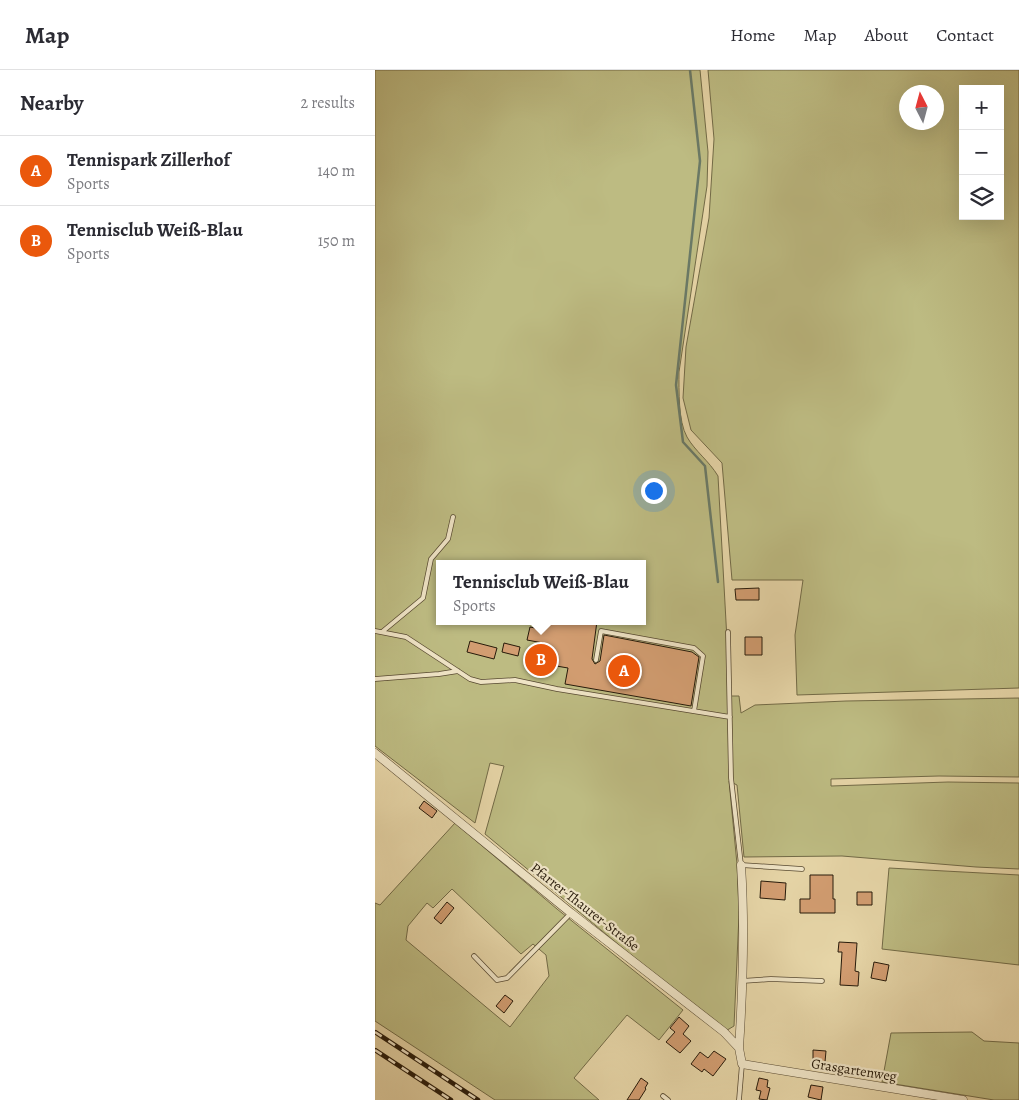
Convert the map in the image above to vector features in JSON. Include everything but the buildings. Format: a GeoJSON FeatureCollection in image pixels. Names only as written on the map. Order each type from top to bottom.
{"type":"FeatureCollection","features":[{"type":"Feature","properties":{"kind":"street","name":"Pfarrer-Thaurer-Straße"},"geometry":{"type":"LineString","coordinates":[[375,753],[571,913],[724,1032],[739,1048]]}},
{"type":"Feature","properties":{"kind":"street"},"geometry":{"type":"LineString","coordinates":[[741,865],[743,892],[743,981],[739,1048],[742,1064]]}},
{"type":"Feature","properties":{"kind":"street","name":"Grasgartenweg"},"geometry":{"type":"LineString","coordinates":[[742,1064],[963,1100]]}},
{"type":"Feature","properties":{"kind":"lane"},"geometry":{"type":"LineString","coordinates":[[382,632],[423,598],[431,560],[447,539],[453,517]]}},
{"type":"Feature","properties":{"kind":"lane"},"geometry":{"type":"LineString","coordinates":[[375,631],[407,637],[470,679],[481,682],[515,680],[557,689],[730,716]]}},
{"type":"Feature","properties":{"kind":"lane"},"geometry":{"type":"LineString","coordinates":[[596,660],[601,631],[695,648],[703,656],[694,711]]}},
{"type":"Feature","properties":{"kind":"lane"},"geometry":{"type":"LineString","coordinates":[[728,632],[731,778],[741,865],[802,869]]}},
{"type":"Feature","properties":{"kind":"lane"},"geometry":{"type":"LineString","coordinates":[[375,680],[458,671]]}},
{"type":"Feature","properties":{"kind":"lane"},"geometry":{"type":"LineString","coordinates":[[474,956],[497,980],[507,978],[571,913]]}},
{"type":"Feature","properties":{"kind":"lane"},"geometry":{"type":"LineString","coordinates":[[743,981],[771,979],[822,981]]}},
{"type":"Feature","properties":{"kind":"lane"},"geometry":{"type":"LineString","coordinates":[[739,1100],[742,1064]]}},
{"type":"Feature","properties":{"kind":"lane"},"geometry":{"type":"LineString","coordinates":[[663,1096],[668,1100]]}},
{"type":"Feature","properties":{"kind":"shaded area"},"geometry":{"type":"Polygon","coordinates":[[[375,70],[700,70],[708,152],[707,186],[679,372],[679,396],[682,423],[687,437],[718,476],[727,640],[728,696],[739,696],[741,713],[755,705],[846,701],[1019,698],[1019,777],[939,776],[831,779],[831,786],[948,782],[1019,783],[1019,869],[842,856],[744,857],[737,785],[729,781],[737,864],[739,915],[734,1026],[724,1032],[485,834],[504,766],[490,763],[475,823],[375,746],[375,70]]]}},
{"type":"Feature","properties":{"kind":"shaded area"},"geometry":{"type":"Polygon","coordinates":[[[708,70],[1019,70],[1019,688],[797,695],[795,635],[803,580],[732,580],[722,463],[691,430],[683,398],[686,347],[709,218],[714,139],[708,70]]]}},
{"type":"Feature","properties":{"kind":"shaded area"},"geometry":{"type":"Polygon","coordinates":[[[455,823],[557,909],[683,1010],[659,1040],[627,1015],[574,1078],[599,1100],[495,1100],[375,1021],[375,903],[380,905],[455,823]],[[452,889],[433,908],[427,903],[408,926],[406,940],[510,1027],[549,976],[546,955],[533,944],[521,954],[452,889]]]}},
{"type":"Feature","properties":{"kind":"shaded area"},"geometry":{"type":"Polygon","coordinates":[[[889,868],[1019,875],[1019,965],[882,949],[889,868]]]}},
{"type":"Feature","properties":{"kind":"shaded area"},"geometry":{"type":"Polygon","coordinates":[[[972,1032],[984,1041],[1019,1043],[1019,1100],[994,1100],[882,1082],[891,1033],[972,1032]]]}},
{"type":"Feature","properties":{"kind":"waterway"},"geometry":{"type":"LineString","coordinates":[[690,70],[700,161],[676,385],[683,442],[705,466],[718,582]]}},
{"type":"Feature","properties":{"kind":"railway"},"geometry":{"type":"LineString","coordinates":[[375,1032],[478,1100]]}},
{"type":"Feature","properties":{"kind":"railway"},"geometry":{"type":"LineString","coordinates":[[375,1050],[451,1100]]}},
{"type":"Feature","properties":{"kind":"place","name":"Tennisclub Weiß-Blau"},"geometry":{"type":"Point","coordinates":[541,660]}},
{"type":"Feature","properties":{"kind":"place","name":"Tennispark Zillerhof"},"geometry":{"type":"Point","coordinates":[624,671]}}]}
